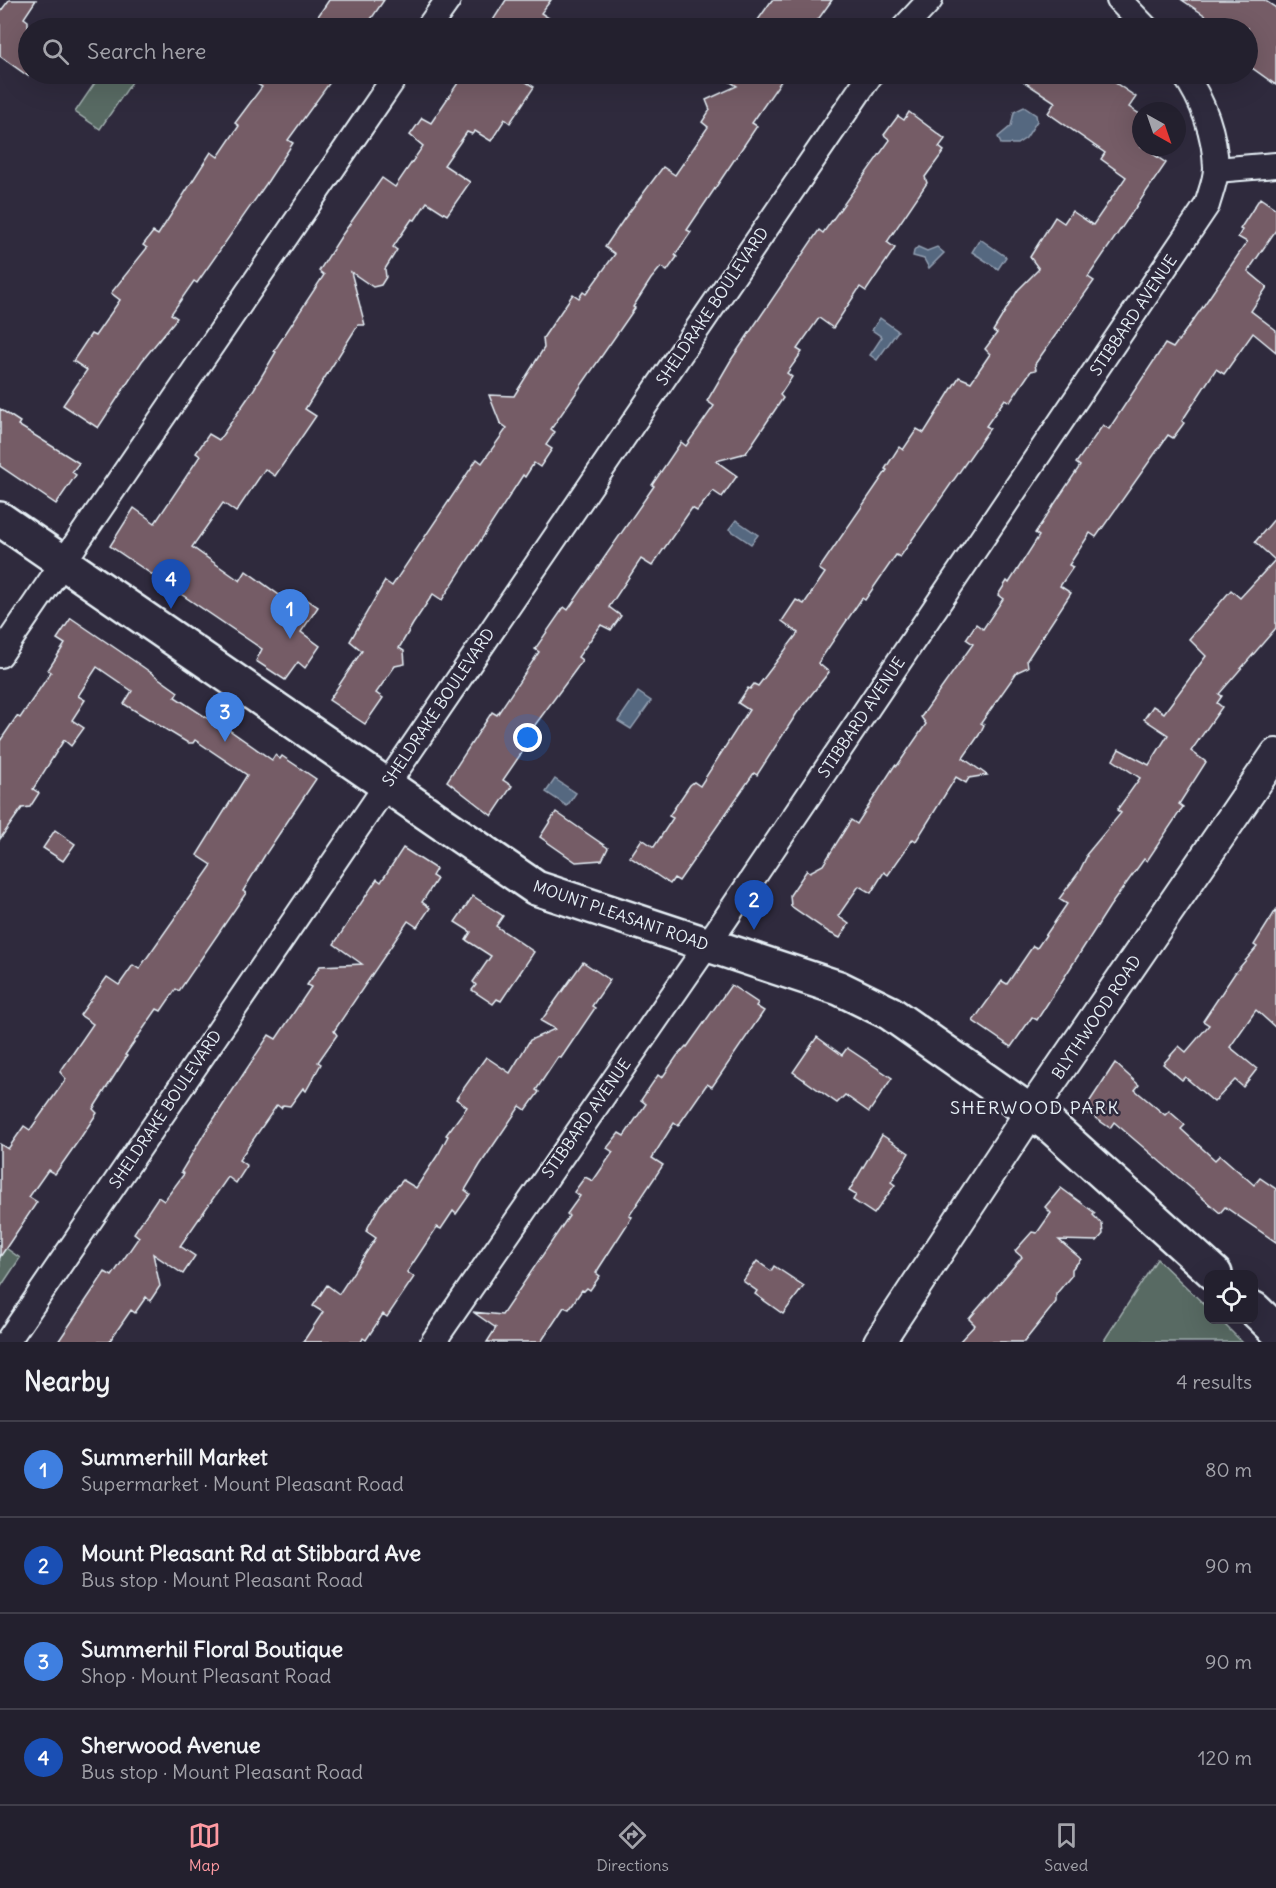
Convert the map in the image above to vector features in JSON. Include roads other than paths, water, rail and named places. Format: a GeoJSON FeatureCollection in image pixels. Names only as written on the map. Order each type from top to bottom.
{"type":"FeatureCollection","features":[{"type":"Feature","properties":{"kind":"main road","name":"MOUNT PLEASANT ROAD"},"geometry":{"type":"LineString","coordinates":[[0,519],[536,888],[839,988],[870,1001],[1052,1127],[1209,1270]]}},
{"type":"Feature","properties":{"kind":"main road"},"geometry":{"type":"LineString","coordinates":[[1258,1313],[1276,1330]]}},
{"type":"Feature","properties":{"kind":"street"},"geometry":{"type":"LineString","coordinates":[[435,18],[448,0]]}},
{"type":"Feature","properties":{"kind":"street"},"geometry":{"type":"LineString","coordinates":[[913,18],[930,0]]}},
{"type":"Feature","properties":{"kind":"street"},"geometry":{"type":"LineString","coordinates":[[1119,0],[1136,18]]}},
{"type":"Feature","properties":{"kind":"street"},"geometry":{"type":"LineString","coordinates":[[0,655],[391,84]]}},
{"type":"Feature","properties":{"kind":"street","name":"SHELDRAKE BOULEVARD"},"geometry":{"type":"LineString","coordinates":[[7,1342],[385,784],[864,84]]}},
{"type":"Feature","properties":{"kind":"street","name":"STIBBARD AVENUE"},"geometry":{"type":"LineString","coordinates":[[433,1342],[707,945],[1207,205],[1216,170],[1209,124],[1199,98],[1190,84]]}},
{"type":"Feature","properties":{"kind":"street"},"geometry":{"type":"LineString","coordinates":[[1216,170],[1276,165]]}},
{"type":"Feature","properties":{"kind":"street","name":"BLYTHWOOD ROAD"},"geometry":{"type":"LineString","coordinates":[[879,1342],[1031,1112],[1276,754]]}},
{"type":"Feature","properties":{"kind":"water"},"geometry":{"type":"Polygon","coordinates":[[[1024,107],[1036,115],[1037,121],[1026,138],[1017,144],[1001,144],[998,137],[1011,126],[1014,112],[1024,107]]]}},
{"type":"Feature","properties":{"kind":"water"},"geometry":{"type":"Polygon","coordinates":[[[980,239],[1006,257],[998,269],[972,252],[980,239]]]}},
{"type":"Feature","properties":{"kind":"water"},"geometry":{"type":"Polygon","coordinates":[[[918,247],[927,251],[937,247],[944,253],[929,268],[924,259],[913,256],[918,247]]]}},
{"type":"Feature","properties":{"kind":"water"},"geometry":{"type":"Polygon","coordinates":[[[880,318],[898,331],[877,360],[870,355],[882,337],[872,330],[880,318]]]}},
{"type":"Feature","properties":{"kind":"water"},"geometry":{"type":"Polygon","coordinates":[[[736,520],[758,535],[751,544],[729,529],[736,520]]]}},
{"type":"Feature","properties":{"kind":"water"},"geometry":{"type":"Polygon","coordinates":[[[638,692],[651,701],[631,729],[618,721],[638,692]]]}},
{"type":"Feature","properties":{"kind":"water"},"geometry":{"type":"Polygon","coordinates":[[[555,779],[576,793],[567,806],[546,792],[555,779]]]}},
{"type":"Feature","properties":{"kind":"place","name":"Sherwood Avenue"},"geometry":{"type":"Point","coordinates":[171,609]}},
{"type":"Feature","properties":{"kind":"place","name":"Summerhill Market"},"geometry":{"type":"Point","coordinates":[290,639]}},
{"type":"Feature","properties":{"kind":"place","name":"Summerhil Floral Boutique"},"geometry":{"type":"Point","coordinates":[225,742]}},
{"type":"Feature","properties":{"kind":"place","name":"Mount Pleasant Rd at Stibbard Ave"},"geometry":{"type":"Point","coordinates":[754,930]}},
{"type":"Feature","properties":{"kind":"district","name":"SHERWOOD PARK"},"geometry":{"type":"Point","coordinates":[1035,1107]}}]}
